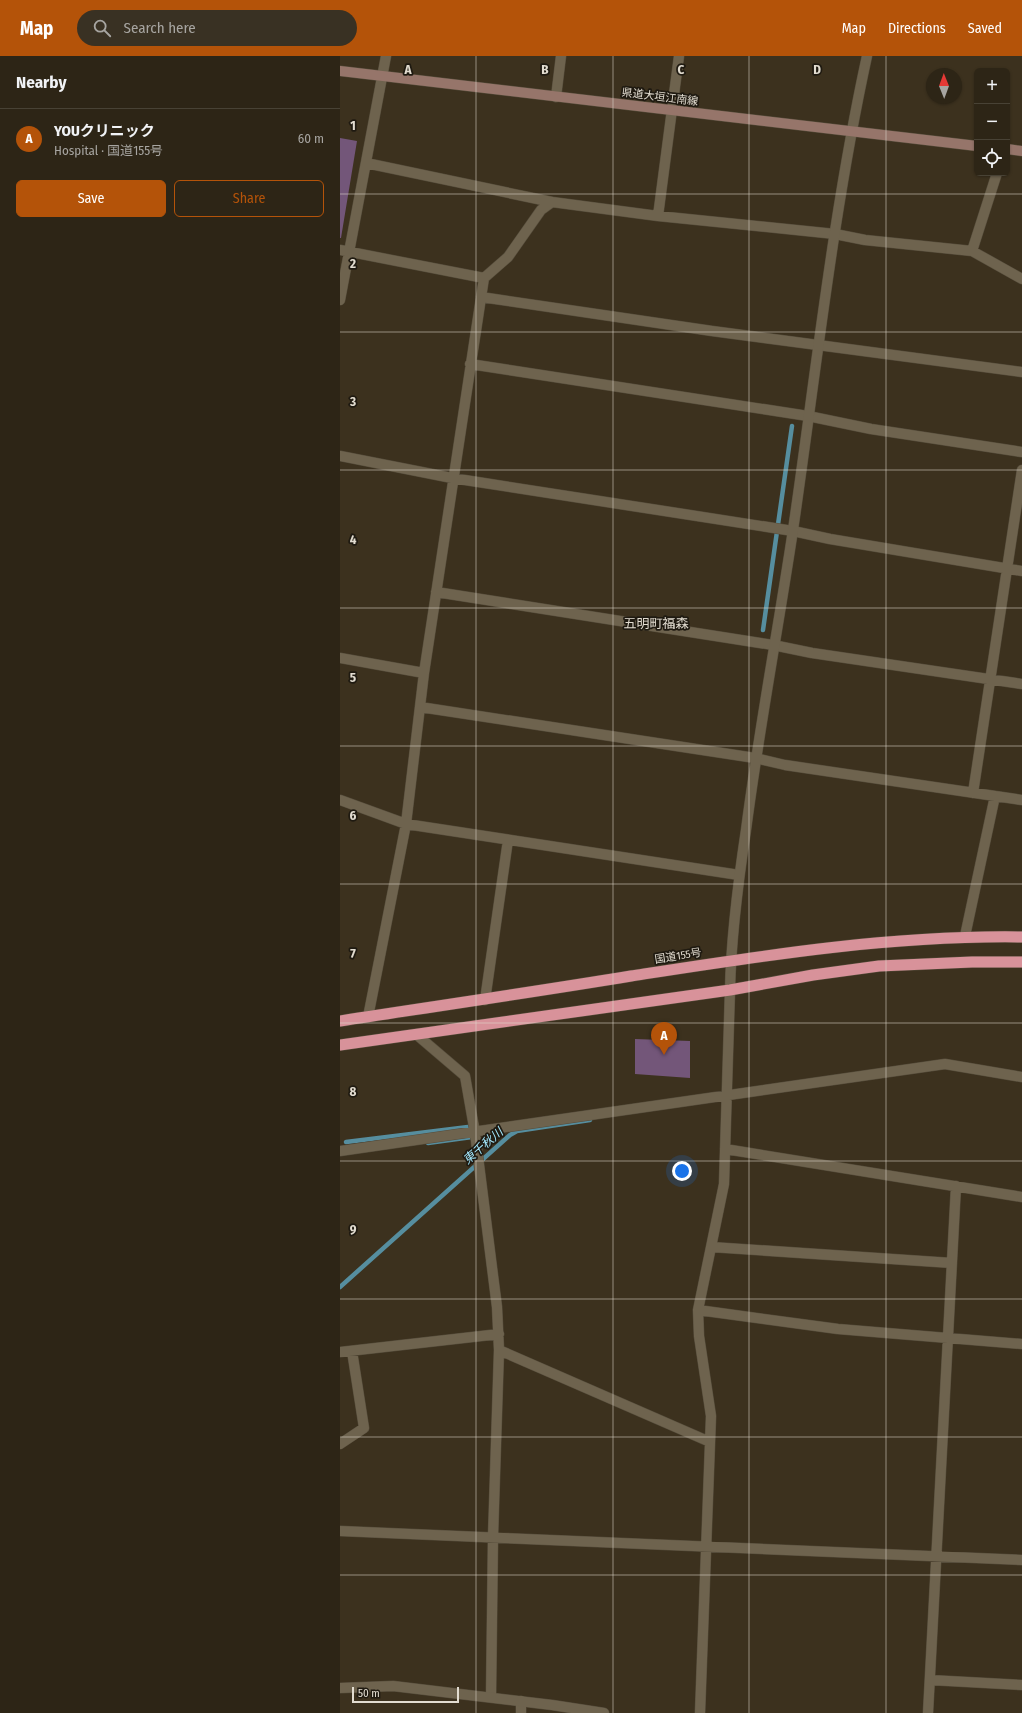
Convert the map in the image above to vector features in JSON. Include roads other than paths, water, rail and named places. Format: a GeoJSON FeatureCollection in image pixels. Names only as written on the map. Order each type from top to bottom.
{"type":"FeatureCollection","features":[{"type":"Feature","properties":{"kind":"highway","name":"国道155号"},"geometry":{"type":"LineString","coordinates":[[340,1021],[485,1000],[730,960],[877,942],[965,936],[1022,937]]}},
{"type":"Feature","properties":{"kind":"highway"},"geometry":{"type":"LineString","coordinates":[[340,1045],[730,990],[813,975],[879,966],[972,962],[1022,962]]}},
{"type":"Feature","properties":{"kind":"main road","name":"県道大垣江南線"},"geometry":{"type":"LineString","coordinates":[[340,71],[974,146]]}},
{"type":"Feature","properties":{"kind":"main road"},"geometry":{"type":"LineString","coordinates":[[1010,149],[1022,151]]}},
{"type":"Feature","properties":{"kind":"street"},"geometry":{"type":"LineString","coordinates":[[340,300],[344,251],[366,162],[381,76],[386,56]]}},
{"type":"Feature","properties":{"kind":"street"},"geometry":{"type":"LineString","coordinates":[[556,97],[562,56]]}},
{"type":"Feature","properties":{"kind":"street"},"geometry":{"type":"LineString","coordinates":[[658,216],[673,111],[679,56]]}},
{"type":"Feature","properties":{"kind":"street"},"geometry":{"type":"LineString","coordinates":[[700,1713],[711,1416],[699,1336],[698,1310],[724,1184],[730,960],[756,758],[793,530],[808,416],[820,346],[850,131],[867,56]]}},
{"type":"Feature","properties":{"kind":"street"},"geometry":{"type":"LineString","coordinates":[[366,162],[552,202],[658,216],[835,234],[865,240],[972,251],[1022,279]]}},
{"type":"Feature","properties":{"kind":"street"},"geometry":{"type":"LineString","coordinates":[[972,251],[996,176]]}},
{"type":"Feature","properties":{"kind":"street"},"geometry":{"type":"LineString","coordinates":[[368,1017],[406,824],[424,673],[452,478],[484,278],[508,257],[541,210],[552,202]]}},
{"type":"Feature","properties":{"kind":"street"},"geometry":{"type":"LineString","coordinates":[[344,251],[484,278]]}},
{"type":"Feature","properties":{"kind":"street"},"geometry":{"type":"LineString","coordinates":[[481,297],[820,346],[1022,372]]}},
{"type":"Feature","properties":{"kind":"street"},"geometry":{"type":"LineString","coordinates":[[470,364],[808,416],[871,429],[1022,452]]}},
{"type":"Feature","properties":{"kind":"street"},"geometry":{"type":"LineString","coordinates":[[340,456],[452,478],[793,530],[830,539],[1022,570]]}},
{"type":"Feature","properties":{"kind":"street"},"geometry":{"type":"LineString","coordinates":[[973,793],[1022,470]]}},
{"type":"Feature","properties":{"kind":"street"},"geometry":{"type":"LineString","coordinates":[[436,592],[774,645],[812,653],[1022,684]]}},
{"type":"Feature","properties":{"kind":"street"},"geometry":{"type":"LineString","coordinates":[[340,658],[424,673]]}},
{"type":"Feature","properties":{"kind":"street"},"geometry":{"type":"LineString","coordinates":[[420,707],[756,758],[784,765],[1022,800]]}},
{"type":"Feature","properties":{"kind":"street"},"geometry":{"type":"LineString","coordinates":[[965,936],[995,796]]}},
{"type":"Feature","properties":{"kind":"street"},"geometry":{"type":"LineString","coordinates":[[340,800],[406,824],[740,875]]}},
{"type":"Feature","properties":{"kind":"street"},"geometry":{"type":"LineString","coordinates":[[485,1000],[508,840]]}},
{"type":"Feature","properties":{"kind":"street"},"geometry":{"type":"LineString","coordinates":[[417,1035],[465,1076],[475,1133],[499,1334],[493,1537],[491,1697]]}},
{"type":"Feature","properties":{"kind":"street"},"geometry":{"type":"LineString","coordinates":[[340,1151],[475,1133],[945,1064],[1022,1077]]}},
{"type":"Feature","properties":{"kind":"street"},"geometry":{"type":"LineString","coordinates":[[725,1149],[1022,1197]]}},
{"type":"Feature","properties":{"kind":"street"},"geometry":{"type":"LineString","coordinates":[[928,1713],[956,1186]]}},
{"type":"Feature","properties":{"kind":"street"},"geometry":{"type":"LineString","coordinates":[[711,1247],[952,1263]]}},
{"type":"Feature","properties":{"kind":"street"},"geometry":{"type":"LineString","coordinates":[[698,1310],[838,1329],[1022,1344]]}},
{"type":"Feature","properties":{"kind":"street"},"geometry":{"type":"LineString","coordinates":[[340,1352],[499,1334]]}},
{"type":"Feature","properties":{"kind":"street"},"geometry":{"type":"LineString","coordinates":[[499,1350],[710,1442]]}},
{"type":"Feature","properties":{"kind":"street"},"geometry":{"type":"LineString","coordinates":[[340,1444],[364,1428],[352,1351]]}},
{"type":"Feature","properties":{"kind":"street"},"geometry":{"type":"LineString","coordinates":[[340,1531],[706,1548],[1022,1560]]}},
{"type":"Feature","properties":{"kind":"street"},"geometry":{"type":"LineString","coordinates":[[930,1680],[1022,1685]]}},
{"type":"Feature","properties":{"kind":"street"},"geometry":{"type":"LineString","coordinates":[[340,1688],[393,1686],[491,1697],[603,1713]]}},
{"type":"Feature","properties":{"kind":"street"},"geometry":{"type":"LineString","coordinates":[[521,1701],[521,1713]]}},
{"type":"Feature","properties":{"kind":"waterway"},"geometry":{"type":"LineString","coordinates":[[763,630],[792,426]]}},
{"type":"Feature","properties":{"kind":"waterway","name":"東千秋川"},"geometry":{"type":"LineString","coordinates":[[340,1287],[510,1135],[517,1131],[590,1120]]}},
{"type":"Feature","properties":{"kind":"waterway"},"geometry":{"type":"LineString","coordinates":[[346,1142],[468,1127]]}},
{"type":"Feature","properties":{"kind":"waterway"},"geometry":{"type":"LineString","coordinates":[[428,1143],[472,1137]]}},
{"type":"Feature","properties":{"kind":"place","name":"YOUクリニック"},"geometry":{"type":"Point","coordinates":[664,1055]}},
{"type":"Feature","properties":{"kind":"district","name":"五明町福森"},"geometry":{"type":"Point","coordinates":[656,623]}}]}
